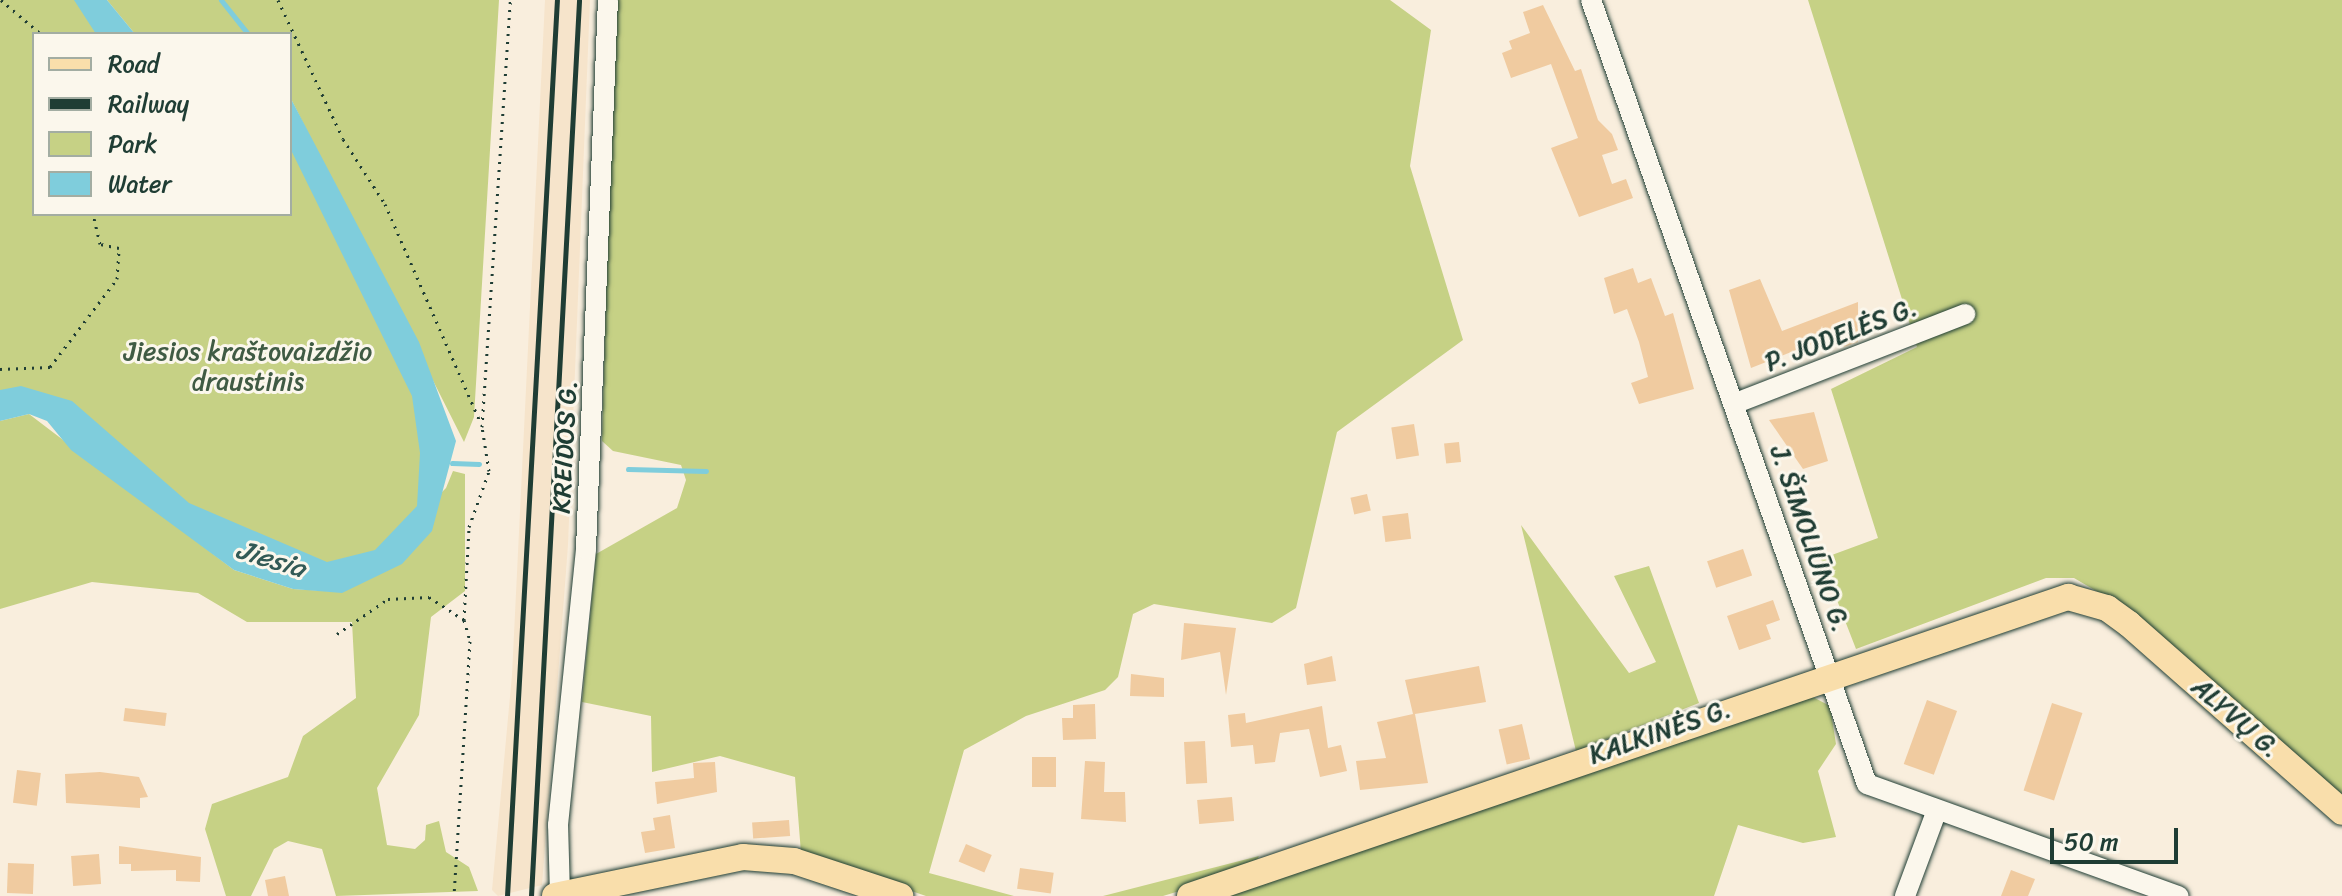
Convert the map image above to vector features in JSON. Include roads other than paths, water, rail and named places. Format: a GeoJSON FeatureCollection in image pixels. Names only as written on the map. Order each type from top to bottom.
{"type":"FeatureCollection","features":[{"type":"Feature","properties":{"kind":"main road","name":"KALKINĖS G."},"geometry":{"type":"LineString","coordinates":[[1190,896],[2046,599],[2091,602],[2129,624]]}},
{"type":"Feature","properties":{"kind":"main road","name":"ALYVŲ G."},"geometry":{"type":"LineString","coordinates":[[2129,624],[2342,812]]}},
{"type":"Feature","properties":{"kind":"main road"},"geometry":{"type":"LineString","coordinates":[[558,895],[593,891],[743,857],[794,861],[900,896]]}},
{"type":"Feature","properties":{"kind":"street","name":"KREIDOS G."},"geometry":{"type":"LineString","coordinates":[[558,895],[558,825],[586,549],[608,0]]}},
{"type":"Feature","properties":{"kind":"street","name":"J. ŠIMOLIŪNO G."},"geometry":{"type":"LineString","coordinates":[[1591,0],[1736,403],[1867,784],[2178,896]]}},
{"type":"Feature","properties":{"kind":"street","name":"P. JODELĖS G."},"geometry":{"type":"LineString","coordinates":[[1736,403],[1965,314]]}},
{"type":"Feature","properties":{"kind":"street"},"geometry":{"type":"LineString","coordinates":[[1905,896],[1937,810]]}},
{"type":"Feature","properties":{"kind":"water"},"geometry":{"type":"Polygon","coordinates":[[[74,0],[107,0],[133,32],[95,32],[74,0]]]}},
{"type":"Feature","properties":{"kind":"water","name":"Jiesia"},"geometry":{"type":"Polygon","coordinates":[[[292,101],[419,342],[456,441],[432,531],[402,564],[342,593],[293,589],[234,570],[71,450],[47,421],[29,414],[0,421],[0,390],[21,386],[72,401],[189,503],[327,562],[375,550],[417,506],[420,453],[412,396],[292,152],[292,101]]]}},
{"type":"Feature","properties":{"kind":"waterway"},"geometry":{"type":"LineString","coordinates":[[221,0],[246,32]]}},
{"type":"Feature","properties":{"kind":"waterway"},"geometry":{"type":"LineString","coordinates":[[452,463],[479,464]]}},
{"type":"Feature","properties":{"kind":"waterway"},"geometry":{"type":"LineString","coordinates":[[628,469],[706,471]]}},
{"type":"Feature","properties":{"kind":"railway"},"geometry":{"type":"LineString","coordinates":[[507,896],[557,0]]}},
{"type":"Feature","properties":{"kind":"railway"},"geometry":{"type":"LineString","coordinates":[[531,896],[579,0]]}},
{"type":"Feature","properties":{"kind":"park label","name":"Jiesios kraštovaizdžio draustinis"},"geometry":{"type":"Point","coordinates":[248,367]}}]}
